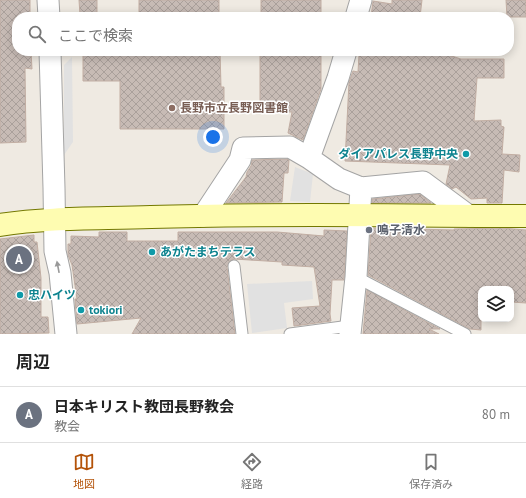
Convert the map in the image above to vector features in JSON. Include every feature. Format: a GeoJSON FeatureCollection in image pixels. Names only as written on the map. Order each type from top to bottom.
{"type":"FeatureCollection","features":[{"type":"Feature","properties":{"kind":"street"},"geometry":{"type":"LineString","coordinates":[[48,0],[49,12]]}},
{"type":"Feature","properties":{"kind":"street"},"geometry":{"type":"LineString","coordinates":[[357,12],[361,0]]}},
{"type":"Feature","properties":{"kind":"street"},"geometry":{"type":"LineString","coordinates":[[50,56],[55,251],[60,273],[66,334]]}},
{"type":"Feature","properties":{"kind":"street"},"geometry":{"type":"LineString","coordinates":[[308,158],[338,78],[345,56]]}},
{"type":"Feature","properties":{"kind":"street"},"geometry":{"type":"LineString","coordinates":[[204,216],[240,160],[243,148],[290,147],[339,179],[361,188],[423,182],[469,216]]}},
{"type":"Feature","properties":{"kind":"street"},"geometry":{"type":"LineString","coordinates":[[350,330],[356,277],[361,188]]}},
{"type":"Feature","properties":{"kind":"street"},"geometry":{"type":"LineString","coordinates":[[0,225],[19,222],[54,220],[204,216],[526,216]]}},
{"type":"Feature","properties":{"kind":"lane"},"geometry":{"type":"LineString","coordinates":[[234,266],[242,334]]}},
{"type":"Feature","properties":{"kind":"lane"},"geometry":{"type":"LineString","coordinates":[[356,277],[465,334]]}},
{"type":"Feature","properties":{"kind":"lane"},"geometry":{"type":"LineString","coordinates":[[290,334],[350,330]]}},
{"type":"Feature","properties":{"kind":"shaded area"},"geometry":{"type":"Polygon","coordinates":[[[72,57],[73,142],[64,155],[64,65],[72,57]]]}},
{"type":"Feature","properties":{"kind":"shaded area"},"geometry":{"type":"Polygon","coordinates":[[[295,167],[313,174],[310,202],[290,201],[295,167]]]}},
{"type":"Feature","properties":{"kind":"shaded area"},"geometry":{"type":"Polygon","coordinates":[[[312,281],[313,299],[284,303],[287,328],[252,333],[247,284],[312,281]]]}},
{"type":"Feature","properties":{"kind":"building"},"geometry":{"type":"Polygon","coordinates":[[[0,0],[30,0],[30,12],[12,12],[12,56],[31,56],[32,69],[25,68],[26,142],[0,143],[0,0]]]}},
{"type":"Feature","properties":{"kind":"building"},"geometry":{"type":"Polygon","coordinates":[[[79,0],[97,0],[97,12],[80,12],[79,0]]]}},
{"type":"Feature","properties":{"kind":"building"},"geometry":{"type":"Polygon","coordinates":[[[139,0],[219,0],[219,12],[139,12],[139,0]]]}},
{"type":"Feature","properties":{"kind":"building"},"geometry":{"type":"Polygon","coordinates":[[[261,0],[321,0],[321,12],[261,12],[261,0]]]}},
{"type":"Feature","properties":{"kind":"building"},"geometry":{"type":"Polygon","coordinates":[[[392,0],[422,0],[421,12],[372,12],[373,1],[392,4],[392,0]]]}},
{"type":"Feature","properties":{"kind":"building"},"geometry":{"type":"Polygon","coordinates":[[[506,0],[526,0],[526,17],[514,17],[514,12],[507,12],[506,0]]]}},
{"type":"Feature","properties":{"kind":"building","name":"長野市立長野図書館"},"geometry":{"type":"Polygon","coordinates":[[[83,56],[220,56],[221,87],[224,87],[224,129],[120,129],[120,81],[83,81],[83,56]]]}},
{"type":"Feature","properties":{"kind":"building"},"geometry":{"type":"Polygon","coordinates":[[[260,56],[321,56],[321,89],[303,140],[288,133],[292,112],[279,112],[279,102],[260,102],[260,56]]]}},
{"type":"Feature","properties":{"kind":"building"},"geometry":{"type":"Polygon","coordinates":[[[359,56],[452,56],[461,59],[504,59],[504,78],[477,78],[474,121],[501,120],[501,126],[504,127],[502,154],[520,155],[519,172],[504,170],[502,203],[487,203],[487,198],[471,199],[456,187],[452,189],[446,184],[450,165],[345,161],[349,82],[353,71],[358,72],[359,56]]]}},
{"type":"Feature","properties":{"kind":"building"},"geometry":{"type":"Polygon","coordinates":[[[252,160],[289,160],[288,173],[284,173],[282,202],[226,203],[246,177],[252,160]]]}},
{"type":"Feature","properties":{"kind":"building"},"geometry":{"type":"Polygon","coordinates":[[[420,194],[431,203],[372,203],[372,199],[420,194]]]}},
{"type":"Feature","properties":{"kind":"building"},"geometry":{"type":"Polygon","coordinates":[[[371,228],[454,230],[502,228],[526,230],[526,303],[514,302],[514,286],[478,286],[478,322],[481,322],[481,330],[470,329],[368,275],[371,228]]]}},
{"type":"Feature","properties":{"kind":"building"},"geometry":{"type":"Polygon","coordinates":[[[324,230],[347,231],[344,280],[332,280],[331,321],[294,326],[292,308],[320,306],[314,267],[282,265],[282,262],[234,259],[230,261],[227,267],[235,334],[132,334],[141,318],[77,324],[75,299],[77,299],[72,265],[68,255],[68,244],[71,244],[71,236],[99,237],[99,232],[127,232],[127,241],[178,241],[178,232],[277,232],[324,236],[324,230]]]}},
{"type":"Feature","properties":{"kind":"building"},"geometry":{"type":"Polygon","coordinates":[[[34,235],[34,242],[37,242],[41,278],[41,317],[48,317],[49,333],[0,334],[0,239],[34,235]]]}},
{"type":"Feature","properties":{"kind":"building"},"geometry":{"type":"Polygon","coordinates":[[[367,290],[440,329],[429,329],[439,334],[363,334],[367,290]]]}},
{"type":"Feature","properties":{"kind":"place","name":"長野市立長野図書館"},"geometry":{"type":"Point","coordinates":[172,108]}},
{"type":"Feature","properties":{"kind":"place","name":"ダイアパレス長野中央"},"geometry":{"type":"Point","coordinates":[466,154]}},
{"type":"Feature","properties":{"kind":"place","name":"鳴子清水"},"geometry":{"type":"Point","coordinates":[369,230]}},
{"type":"Feature","properties":{"kind":"place","name":"あがたまちテラス"},"geometry":{"type":"Point","coordinates":[152,252]}},
{"type":"Feature","properties":{"kind":"place","name":"日本キリスト教団長野教会"},"geometry":{"type":"Point","coordinates":[19,259]}},
{"type":"Feature","properties":{"kind":"place","name":"忠ハイツ"},"geometry":{"type":"Point","coordinates":[20,295]}},
{"type":"Feature","properties":{"kind":"place","name":"tokiori"},"geometry":{"type":"Point","coordinates":[81,310]}}]}
